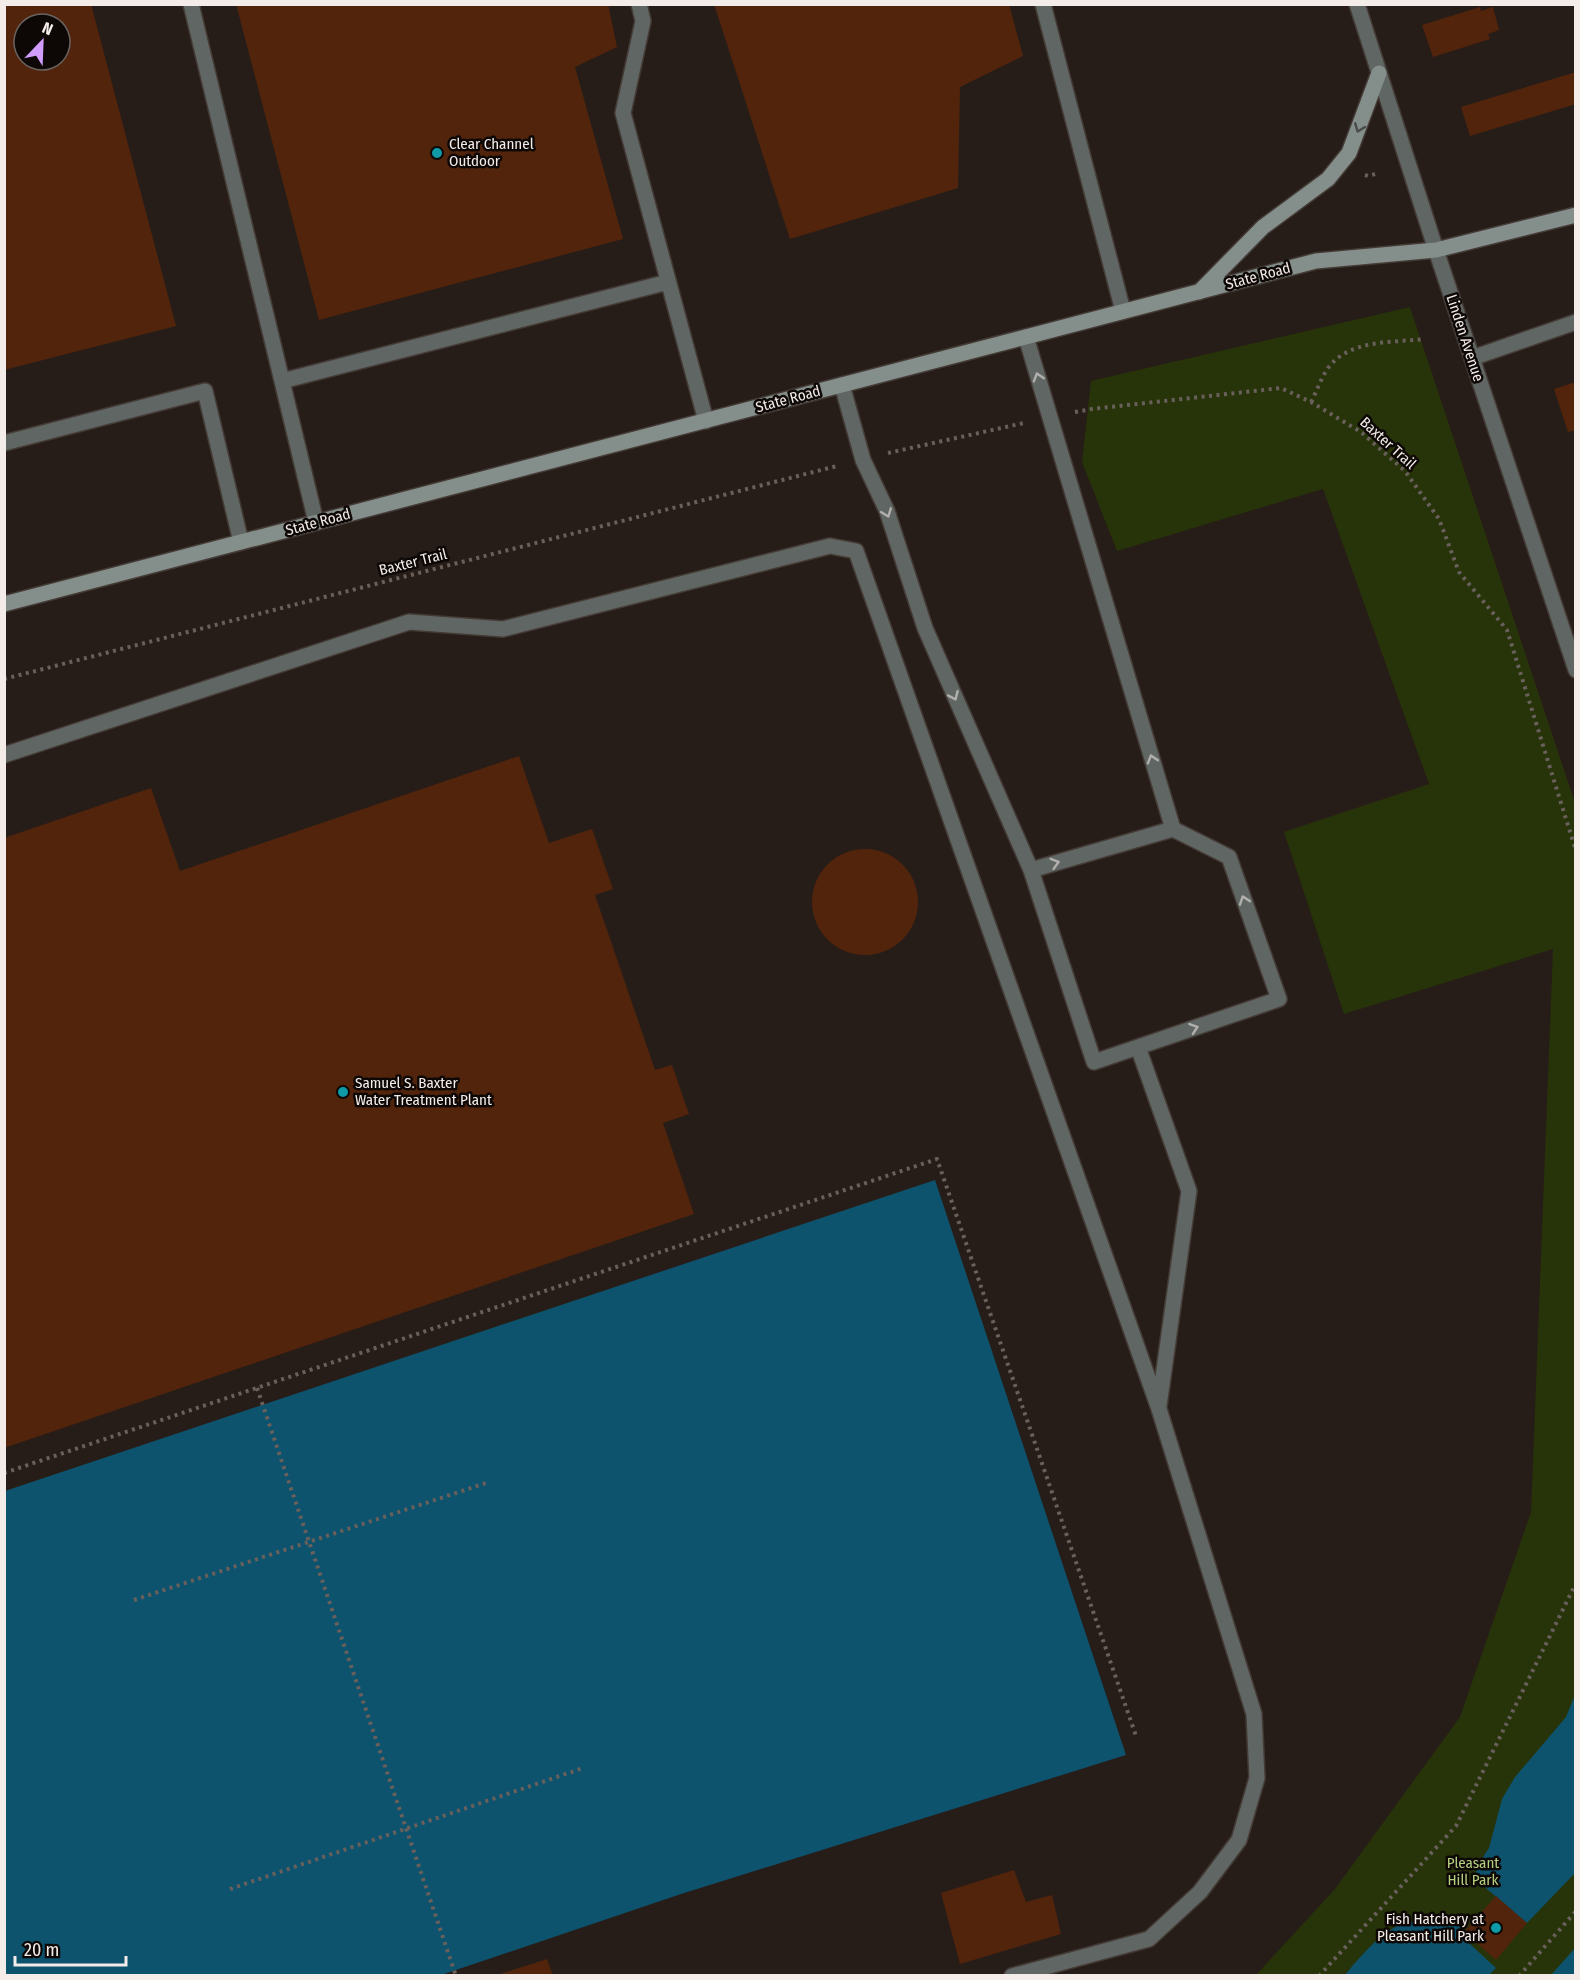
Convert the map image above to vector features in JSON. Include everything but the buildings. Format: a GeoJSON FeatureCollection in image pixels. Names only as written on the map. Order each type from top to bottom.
{"type":"FeatureCollection","features":[{"type":"Feature","properties":{"kind":"main road"},"geometry":{"type":"LineString","coordinates":[[1198,292],[1263,227],[1328,179],[1349,153],[1379,73]]}},
{"type":"Feature","properties":{"kind":"main road","name":"State Road"},"geometry":{"type":"LineString","coordinates":[[4,604],[1316,261],[1436,250],[1575,215]]}},
{"type":"Feature","properties":{"kind":"street"},"geometry":{"type":"LineString","coordinates":[[191,4],[316,522]]}},
{"type":"Feature","properties":{"kind":"street"},"geometry":{"type":"LineString","coordinates":[[639,4],[643,21],[623,113],[706,421]]}},
{"type":"Feature","properties":{"kind":"street"},"geometry":{"type":"LineString","coordinates":[[1043,4],[1123,311]]}},
{"type":"Feature","properties":{"kind":"street","name":"Linden Avenue"},"geometry":{"type":"LineString","coordinates":[[1357,4],[1575,670]]}},
{"type":"Feature","properties":{"kind":"street"},"geometry":{"type":"LineString","coordinates":[[282,381],[668,282]]}},
{"type":"Feature","properties":{"kind":"street"},"geometry":{"type":"LineString","coordinates":[[1472,358],[1575,322]]}},
{"type":"Feature","properties":{"kind":"street"},"geometry":{"type":"LineString","coordinates":[[1026,337],[1173,829]]}},
{"type":"Feature","properties":{"kind":"street"},"geometry":{"type":"LineString","coordinates":[[842,385],[862,460],[887,511],[925,628],[1031,870],[1094,1062],[1279,999],[1229,857],[1173,829],[1031,870]]}},
{"type":"Feature","properties":{"kind":"street"},"geometry":{"type":"LineString","coordinates":[[4,442],[205,391],[241,542]]}},
{"type":"Feature","properties":{"kind":"street"},"geometry":{"type":"LineString","coordinates":[[4,755],[409,622],[503,628],[830,546],[856,551],[1159,1409],[1254,1714],[1257,1778],[1239,1840],[1200,1892],[1149,1939],[1012,1976]]}},
{"type":"Feature","properties":{"kind":"street"},"geometry":{"type":"LineString","coordinates":[[1138,1047],[1189,1191],[1159,1409]]}},
{"type":"Feature","properties":{"kind":"path"},"geometry":{"type":"LineString","coordinates":[[1311,402],[1327,369],[1340,355],[1356,347],[1424,339]]}},
{"type":"Feature","properties":{"kind":"path","name":"Baxter Trail"},"geometry":{"type":"LineString","coordinates":[[1092,409],[1281,388],[1311,402],[1361,432],[1404,471],[1439,519],[1459,572],[1507,630],[1575,851]]}},
{"type":"Feature","properties":{"kind":"path"},"geometry":{"type":"LineString","coordinates":[[908,448],[1010,427]]}},
{"type":"Feature","properties":{"kind":"path","name":"Baxter Trail"},"geometry":{"type":"LineString","coordinates":[[4,679],[828,468]]}},
{"type":"Feature","properties":{"kind":"path"},"geometry":{"type":"LineString","coordinates":[[4,1473],[937,1159],[1136,1736]]}},
{"type":"Feature","properties":{"kind":"path"},"geometry":{"type":"LineString","coordinates":[[257,1388],[456,1976]]}},
{"type":"Feature","properties":{"kind":"path"},"geometry":{"type":"LineString","coordinates":[[135,1600],[486,1482]]}},
{"type":"Feature","properties":{"kind":"path"},"geometry":{"type":"LineString","coordinates":[[1319,1976],[1456,1826],[1575,1583]]}},
{"type":"Feature","properties":{"kind":"path"},"geometry":{"type":"LineString","coordinates":[[230,1889],[583,1768]]}},
{"type":"Feature","properties":{"kind":"path"},"geometry":{"type":"LineString","coordinates":[[1519,1976],[1575,1911]]}},
{"type":"Feature","properties":{"kind":"green space","name":"Pleasant Hill Park"},"geometry":{"type":"Polygon","coordinates":[[[1410,307],[1575,803],[1575,1975],[1256,1975],[1335,1889],[1460,1717],[1531,1512],[1553,949],[1344,1014],[1284,832],[1429,784],[1323,489],[1117,551],[1082,462],[1091,381],[1410,307]]]}},
{"type":"Feature","properties":{"kind":"water"},"geometry":{"type":"Polygon","coordinates":[[[935,1180],[1126,1755],[681,1894],[441,1975],[5,1975],[5,1491],[935,1180]]]}},
{"type":"Feature","properties":{"kind":"water"},"geometry":{"type":"Polygon","coordinates":[[[1575,1695],[1575,1873],[1527,1923],[1474,1878],[1479,1863],[1489,1848],[1502,1799],[1515,1777],[1566,1717],[1575,1695]]]}},
{"type":"Feature","properties":{"kind":"water"},"geometry":{"type":"Polygon","coordinates":[[[1437,1919],[1452,1924],[1463,1924],[1457,1932],[1496,1968],[1489,1975],[1345,1975],[1370,1947],[1393,1929],[1409,1922],[1437,1919]]]}},
{"type":"Feature","properties":{"kind":"water"},"geometry":{"type":"Polygon","coordinates":[[[1575,1948],[1575,1975],[1551,1975],[1575,1948]]]}},
{"type":"Feature","properties":{"kind":"place","name":"Clear Channel Outdoor"},"geometry":{"type":"Point","coordinates":[437,153]}},
{"type":"Feature","properties":{"kind":"place","name":"Samuel S. Baxter Water Treatment Plant"},"geometry":{"type":"Point","coordinates":[343,1092]}},
{"type":"Feature","properties":{"kind":"place","name":"Fish Hatchery at Pleasant Hill Park"},"geometry":{"type":"Point","coordinates":[1496,1928]}}]}
